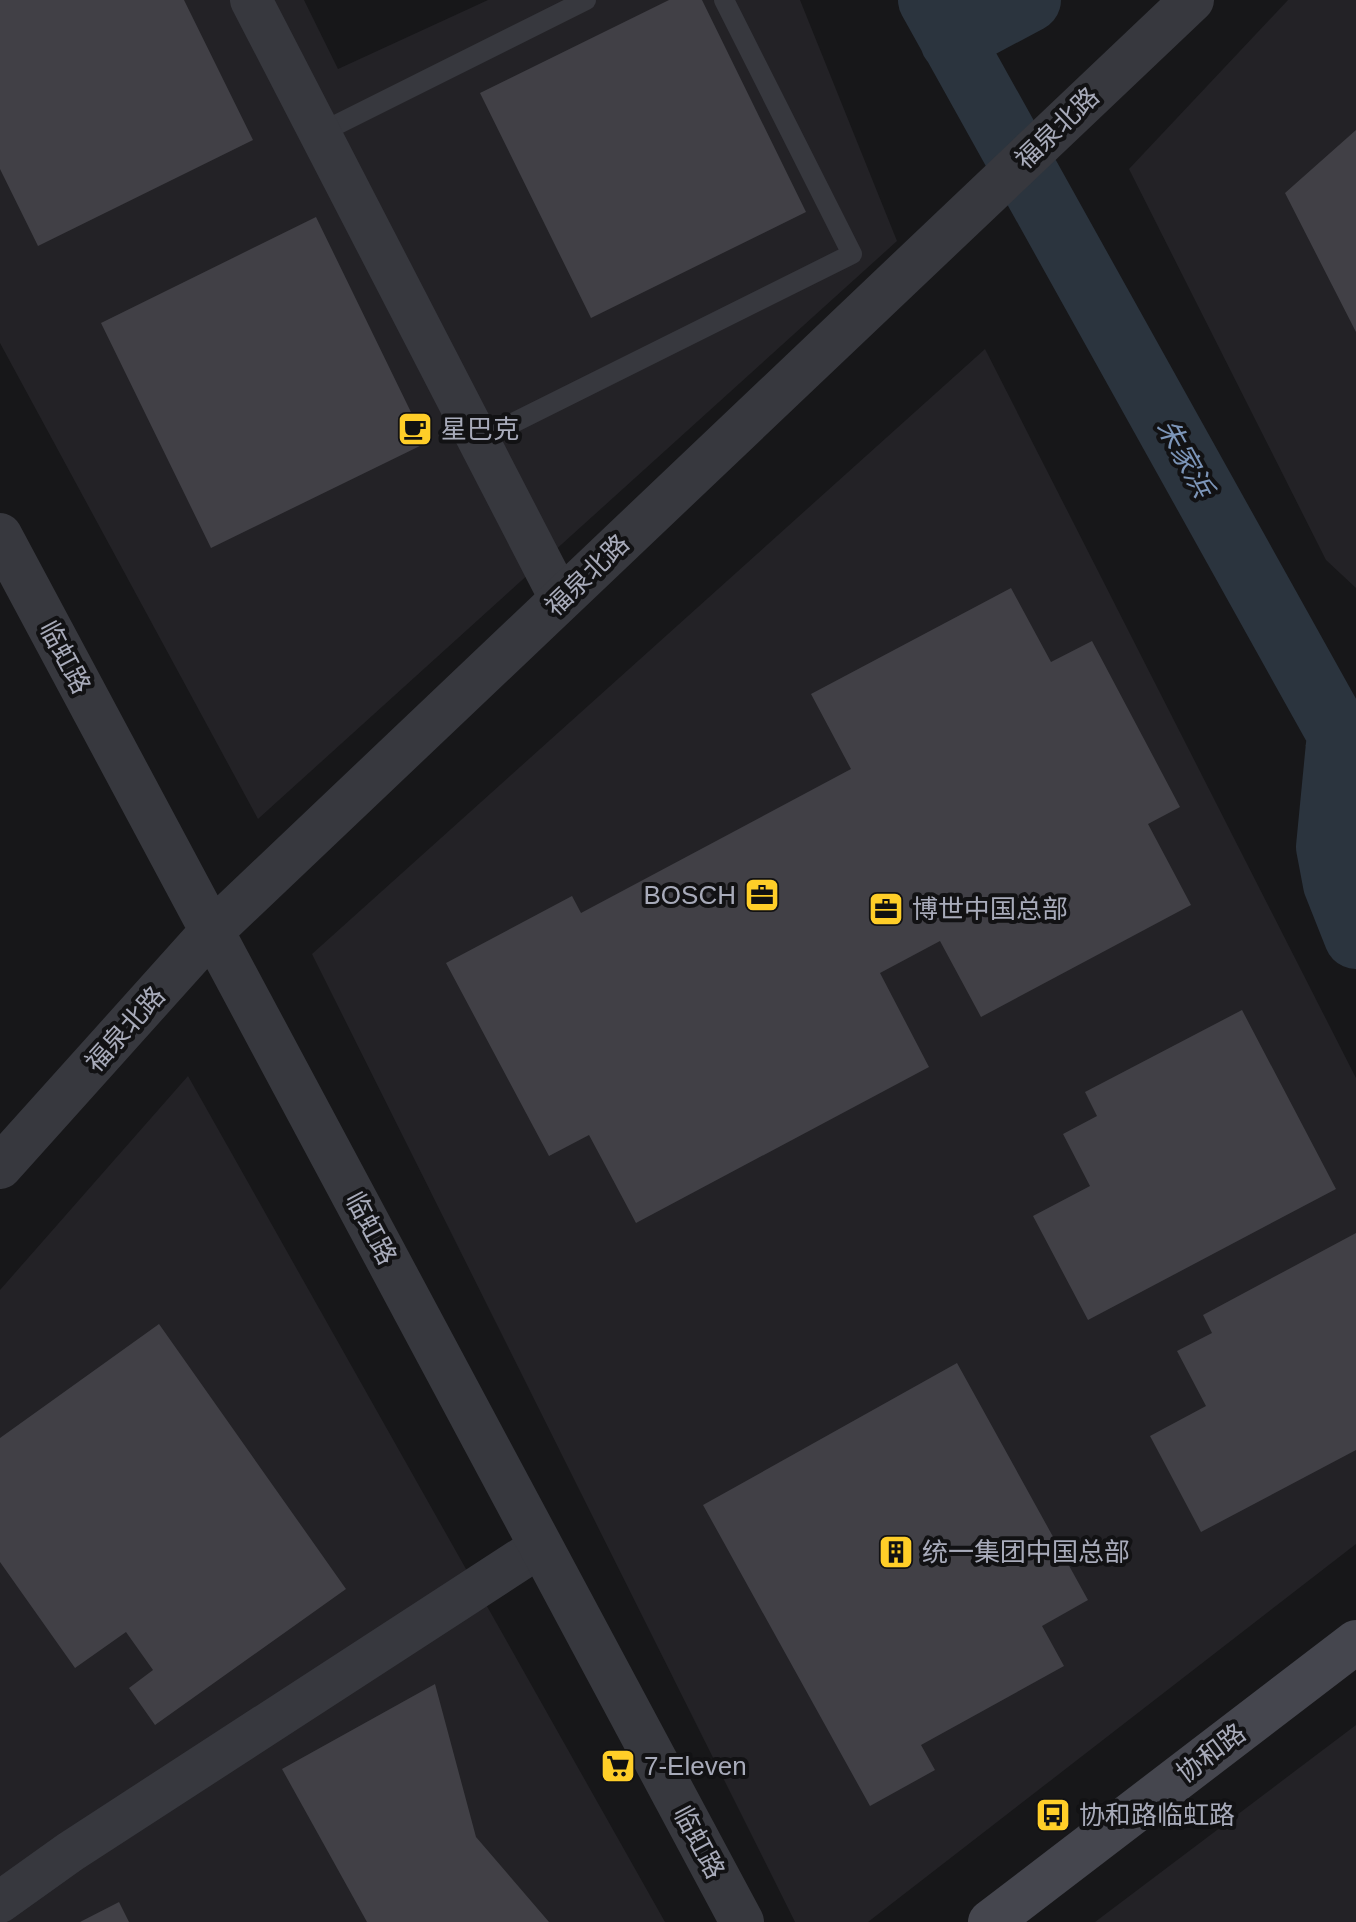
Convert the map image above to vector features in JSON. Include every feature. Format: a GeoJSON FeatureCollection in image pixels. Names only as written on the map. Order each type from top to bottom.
{"type":"FeatureCollection","features":[{"type":"Feature","properties":{"kind":"main road","name":"协和路"},"geometry":{"type":"LineString","coordinates":[[990,1922],[1356,1642]]}},
{"type":"Feature","properties":{"kind":"street"},"geometry":{"type":"LineString","coordinates":[[251,0],[561,600]]}},
{"type":"Feature","properties":{"kind":"street","name":"福泉北路"},"geometry":{"type":"LineString","coordinates":[[0,1167],[212,931],[1192,0]]}},
{"type":"Feature","properties":{"kind":"street","name":"临虹路"},"geometry":{"type":"LineString","coordinates":[[0,535],[742,1922]]}},
{"type":"Feature","properties":{"kind":"street"},"geometry":{"type":"LineString","coordinates":[[0,1902],[70,1852],[541,1546]]}},
{"type":"Feature","properties":{"kind":"lane"},"geometry":{"type":"LineString","coordinates":[[320,133],[586,0]]}},
{"type":"Feature","properties":{"kind":"lane"},"geometry":{"type":"LineString","coordinates":[[479,440],[852,254],[724,0]]}},
{"type":"Feature","properties":{"kind":"shaded area"},"geometry":{"type":"Polygon","coordinates":[[[0,0],[304,0],[338,69],[488,0],[800,0],[897,241],[258,819],[0,343],[0,0]]]}},
{"type":"Feature","properties":{"kind":"shaded area"},"geometry":{"type":"Polygon","coordinates":[[[1288,0],[1356,0],[1356,588],[1326,560],[1129,169],[1288,0]]]}},
{"type":"Feature","properties":{"kind":"shaded area"},"geometry":{"type":"Polygon","coordinates":[[[985,349],[1356,1078],[1356,1544],[868,1922],[795,1922],[312,954],[985,349]]]}},
{"type":"Feature","properties":{"kind":"shaded area"},"geometry":{"type":"Polygon","coordinates":[[[1331,733],[1356,780],[1356,856],[1305,745],[1331,733]]]}},
{"type":"Feature","properties":{"kind":"shaded area"},"geometry":{"type":"Polygon","coordinates":[[[188,1076],[665,1922],[0,1922],[0,1290],[188,1076]]]}},
{"type":"Feature","properties":{"kind":"shaded area"},"geometry":{"type":"Polygon","coordinates":[[[1356,1725],[1356,1922],[1095,1922],[1356,1725]]]}},
{"type":"Feature","properties":{"kind":"building"},"geometry":{"type":"Polygon","coordinates":[[[0,0],[184,0],[253,140],[38,246],[0,169],[0,0]]]}},
{"type":"Feature","properties":{"kind":"building"},"geometry":{"type":"Polygon","coordinates":[[[669,0],[702,0],[806,212],[591,318],[480,93],[669,0]]]}},
{"type":"Feature","properties":{"kind":"building"},"geometry":{"type":"Polygon","coordinates":[[[1356,130],[1356,332],[1285,193],[1356,130]]]}},
{"type":"Feature","properties":{"kind":"building"},"geometry":{"type":"Polygon","coordinates":[[[316,217],[426,443],[211,548],[101,323],[316,217]]]}},
{"type":"Feature","properties":{"kind":"building","name":"博世中国总部"},"geometry":{"type":"Polygon","coordinates":[[[1011,588],[1051,662],[1092,641],[1180,807],[1148,824],[1191,905],[981,1017],[940,941],[880,973],[929,1067],[636,1223],[589,1135],[549,1156],[446,963],[572,896],[581,913],[851,769],[811,694],[1011,588]]]}},
{"type":"Feature","properties":{"kind":"building"},"geometry":{"type":"Polygon","coordinates":[[[1242,1010],[1336,1189],[1088,1320],[1033,1216],[1090,1186],[1063,1134],[1097,1116],[1085,1092],[1242,1010]]]}},
{"type":"Feature","properties":{"kind":"building"},"geometry":{"type":"Polygon","coordinates":[[[1356,1233],[1356,1450],[1201,1532],[1150,1436],[1206,1406],[1177,1351],[1212,1333],[1203,1315],[1356,1233]]]}},
{"type":"Feature","properties":{"kind":"building"},"geometry":{"type":"Polygon","coordinates":[[[159,1324],[346,1589],[155,1725],[129,1688],[153,1670],[126,1632],[75,1668],[0,1562],[0,1438],[159,1324]]]}},
{"type":"Feature","properties":{"kind":"building","name":"统一集团中国总部"},"geometry":{"type":"Polygon","coordinates":[[[957,1363],[1088,1600],[1042,1626],[1064,1666],[921,1745],[935,1770],[870,1806],[703,1505],[957,1363]]]}},
{"type":"Feature","properties":{"kind":"building"},"geometry":{"type":"Polygon","coordinates":[[[435,1684],[476,1837],[549,1922],[367,1922],[282,1769],[435,1684]]]}},
{"type":"Feature","properties":{"kind":"building"},"geometry":{"type":"Polygon","coordinates":[[[119,1902],[129,1922],[80,1922],[119,1902]]]}},
{"type":"Feature","properties":{"kind":"waterway","name":"朱家浜"},"geometry":{"type":"LineString","coordinates":[[930,0],[1339,734],[1328,847],[1335,884],[1356,937]]}},
{"type":"Feature","properties":{"kind":"waterway"},"geometry":{"type":"LineString","coordinates":[[952,41],[1029,0]]}},
{"type":"Feature","properties":{"kind":"place","name":"星巴克"},"geometry":{"type":"Point","coordinates":[415,429]}},
{"type":"Feature","properties":{"kind":"place","name":"BOSCH"},"geometry":{"type":"Point","coordinates":[762,895]}},
{"type":"Feature","properties":{"kind":"place","name":"博世中国总部"},"geometry":{"type":"Point","coordinates":[886,909]}},
{"type":"Feature","properties":{"kind":"place","name":"统一集团中国总部"},"geometry":{"type":"Point","coordinates":[896,1552]}},
{"type":"Feature","properties":{"kind":"place","name":"7-Eleven"},"geometry":{"type":"Point","coordinates":[618,1766]}},
{"type":"Feature","properties":{"kind":"place","name":"协和路临虹路"},"geometry":{"type":"Point","coordinates":[1053,1815]}}]}
